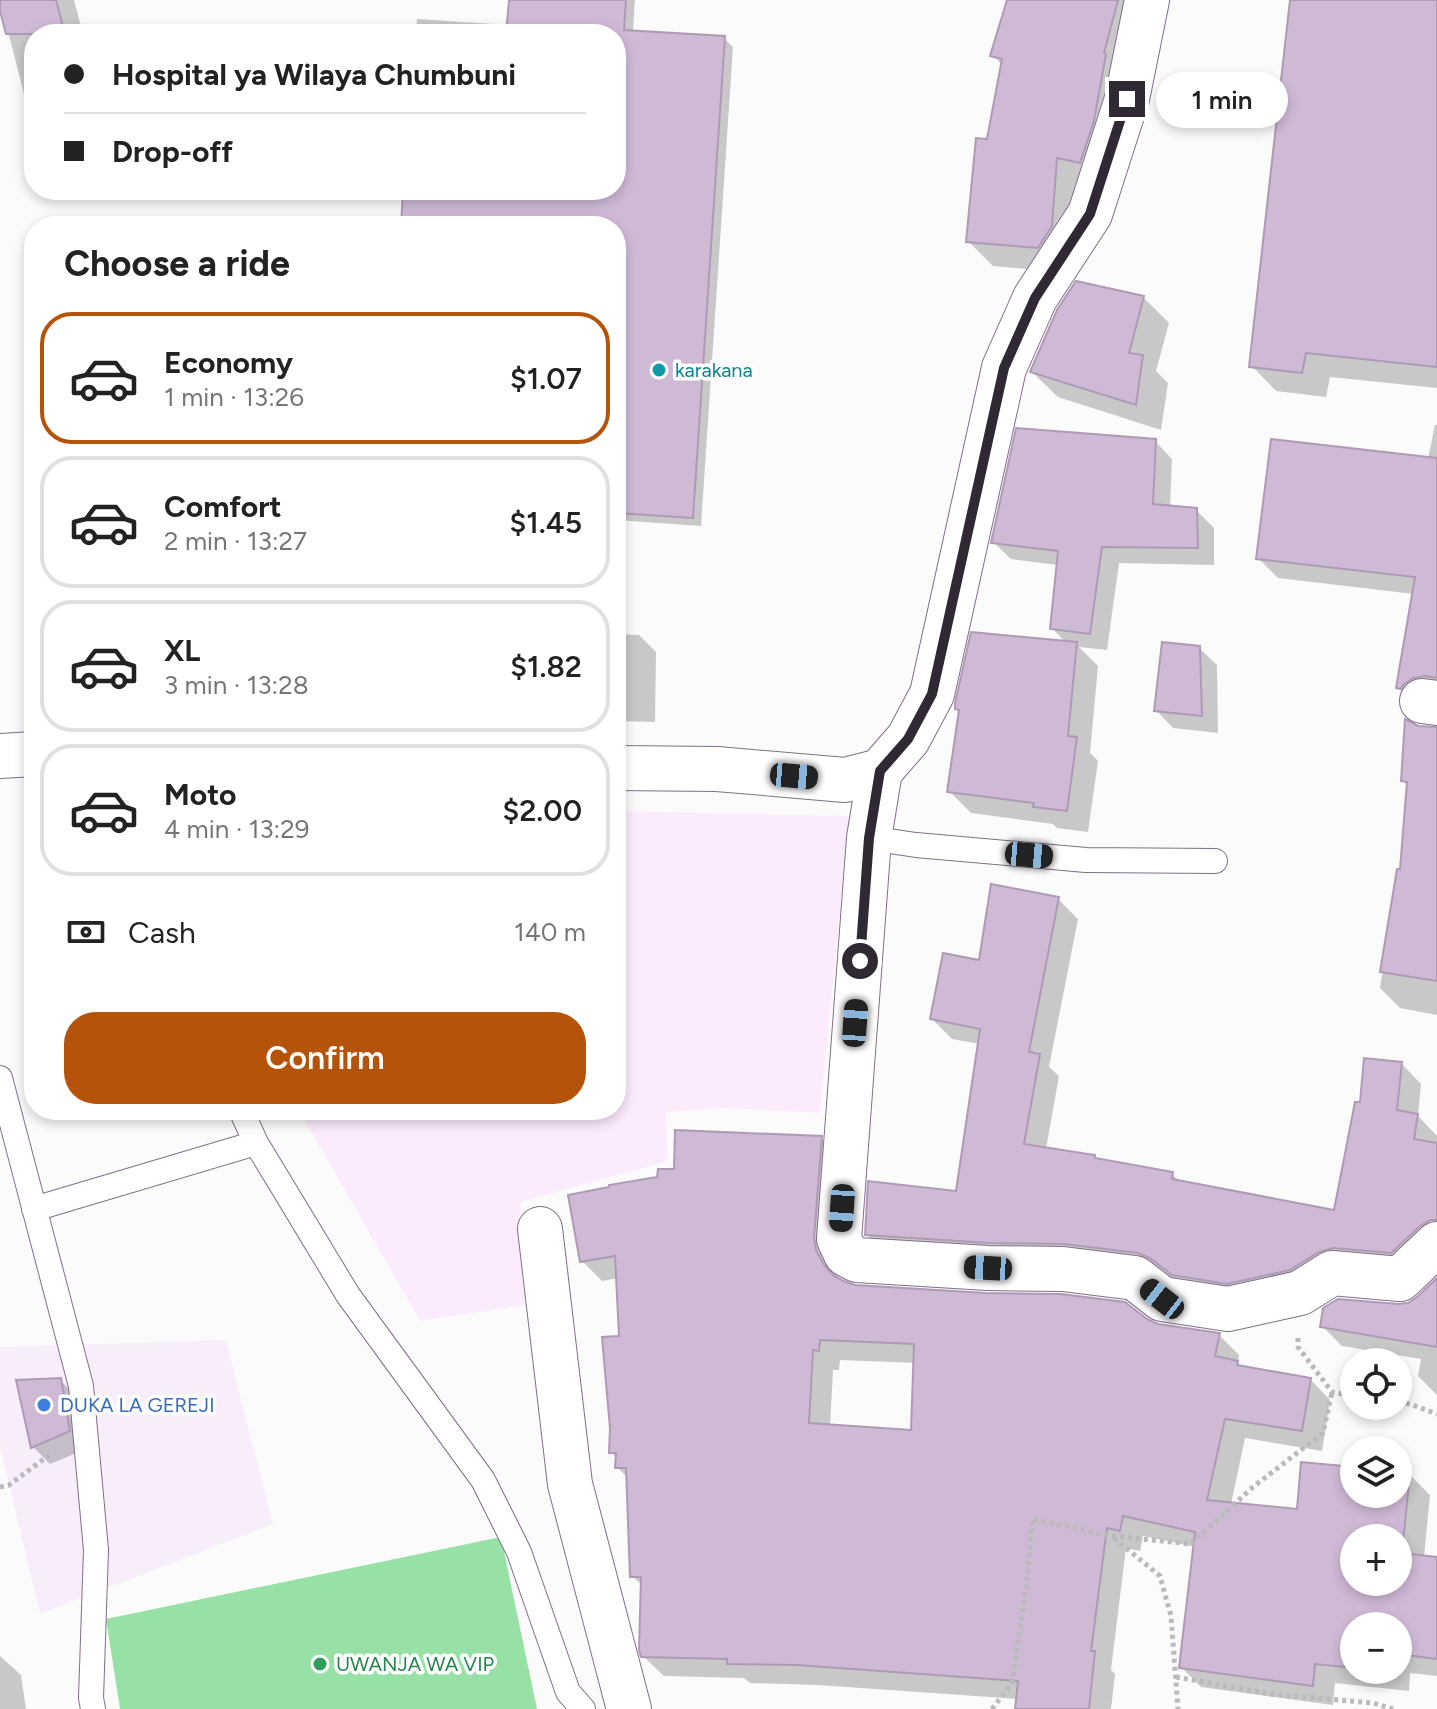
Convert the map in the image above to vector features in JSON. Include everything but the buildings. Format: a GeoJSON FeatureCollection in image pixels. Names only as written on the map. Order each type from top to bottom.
{"type":"FeatureCollection","features":[{"type":"Feature","properties":{"kind":"street"},"geometry":{"type":"LineString","coordinates":[[1147,0],[1127,99],[1090,214],[1035,298],[1004,368],[932,694],[908,739],[880,771],[869,838],[839,1239],[846,1254],[857,1260],[1063,1269],[1135,1278],[1162,1299],[1228,1309],[1300,1293],[1332,1273],[1400,1279],[1437,1244]]}},
{"type":"Feature","properties":{"kind":"street"},"geometry":{"type":"LineString","coordinates":[[0,756],[24,755]]}},
{"type":"Feature","properties":{"kind":"street"},"geometry":{"type":"LineString","coordinates":[[626,768],[717,769],[845,780],[880,771]]}},
{"type":"Feature","properties":{"kind":"street"},"geometry":{"type":"LineString","coordinates":[[540,1229],[570,1484],[629,1709]]}},
{"type":"Feature","properties":{"kind":"lane"},"geometry":{"type":"LineString","coordinates":[[869,838],[1086,860],[1215,861]]}},
{"type":"Feature","properties":{"kind":"lane"},"geometry":{"type":"LineString","coordinates":[[0,1078],[81,1386],[96,1550],[93,1709]]}},
{"type":"Feature","properties":{"kind":"lane"},"geometry":{"type":"LineString","coordinates":[[246,1120],[256,1143],[348,1295],[483,1480],[519,1552],[568,1692],[583,1709]]}},
{"type":"Feature","properties":{"kind":"lane"},"geometry":{"type":"LineString","coordinates":[[34,1209],[256,1143]]}},
{"type":"Feature","properties":{"kind":"path"},"geometry":{"type":"LineString","coordinates":[[1300,1293],[1298,1347],[1332,1392],[1340,1393]]}},
{"type":"Feature","properties":{"kind":"path"},"geometry":{"type":"LineString","coordinates":[[992,1709],[1012,1683],[1027,1581],[1032,1519],[1111,1536],[1191,1544],[1253,1487],[1323,1433],[1332,1392]]}},
{"type":"Feature","properties":{"kind":"path"},"geometry":{"type":"LineString","coordinates":[[1412,1405],[1437,1414]]}},
{"type":"Feature","properties":{"kind":"path"},"geometry":{"type":"LineString","coordinates":[[0,1487],[9,1485],[84,1429]]}},
{"type":"Feature","properties":{"kind":"path"},"geometry":{"type":"LineString","coordinates":[[1111,1536],[1160,1576],[1171,1616],[1178,1709]]}},
{"type":"Feature","properties":{"kind":"path"},"geometry":{"type":"LineString","coordinates":[[1176,1677],[1270,1694],[1373,1703],[1393,1709]]}},
{"type":"Feature","properties":{"kind":"shaded area"},"geometry":{"type":"Polygon","coordinates":[[[626,811],[849,816],[820,1113],[721,1108],[666,1112],[668,1161],[520,1202],[531,1304],[420,1321],[305,1120],[626,1120],[626,811]]]}},
{"type":"Feature","properties":{"kind":"shaded area"},"geometry":{"type":"Polygon","coordinates":[[[226,1340],[273,1524],[40,1614],[0,1447],[0,1347],[226,1340]]]}},
{"type":"Feature","properties":{"kind":"green space","name":"UWANJA WA VIP"},"geometry":{"type":"Polygon","coordinates":[[[501,1537],[537,1709],[120,1709],[106,1619],[501,1537]]]}},
{"type":"Feature","properties":{"kind":"place","name":"karakana"},"geometry":{"type":"Point","coordinates":[659,370]}},
{"type":"Feature","properties":{"kind":"place","name":"DUKA LA GEREJI"},"geometry":{"type":"Point","coordinates":[44,1405]}},
{"type":"Feature","properties":{"kind":"place","name":"UWANJA WA VIP"},"geometry":{"type":"Point","coordinates":[320,1664]}},
{"type":"Feature","properties":{"kind":"route"},"geometry":{"type":"LineString","coordinates":[[860,961],[869,838],[880,771],[908,739],[932,694],[1004,368],[1035,298],[1090,214],[1127,99]]}}]}
